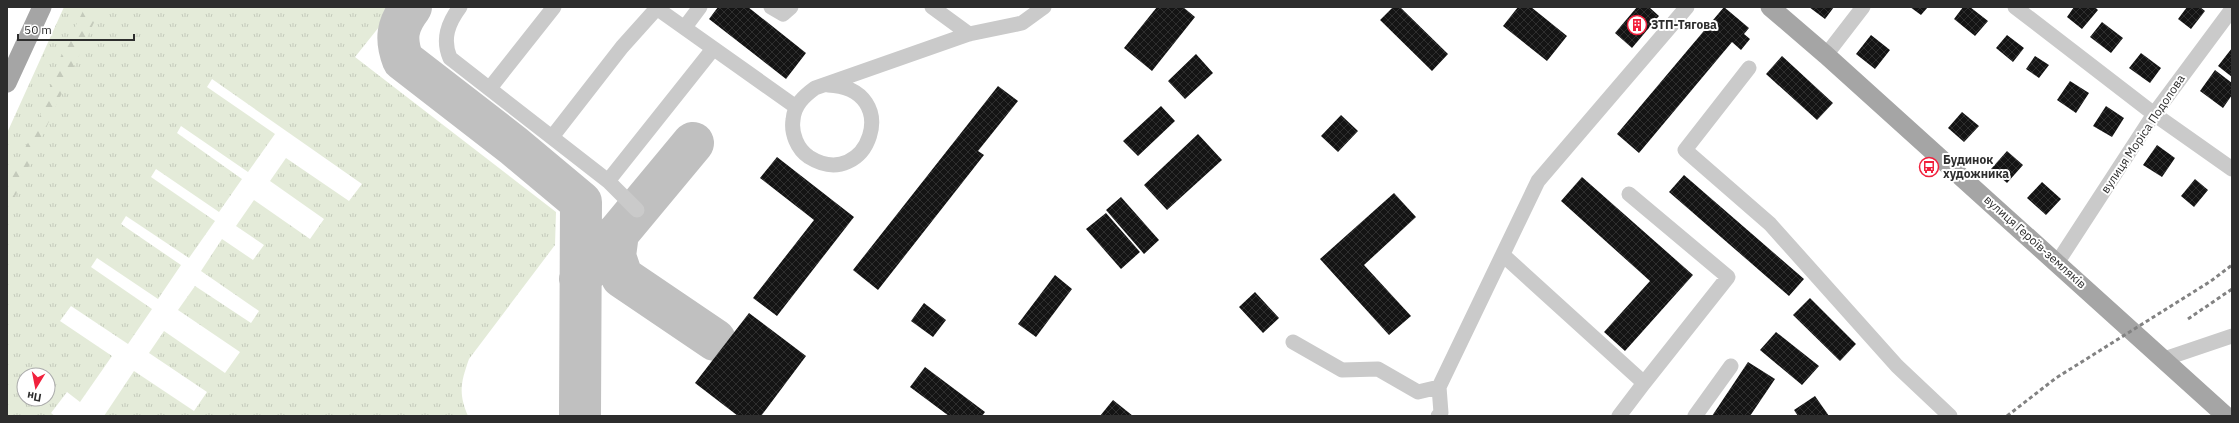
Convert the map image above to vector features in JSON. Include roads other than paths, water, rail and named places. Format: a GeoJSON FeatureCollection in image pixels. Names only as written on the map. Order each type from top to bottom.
{"type":"FeatureCollection","features":[{"type":"Feature","properties":{"kind":"main road"},"geometry":{"type":"LineString","coordinates":[[7,83],[42,7]]}},
{"type":"Feature","properties":{"kind":"main road","name":"вулиця Героїв-земляків"},"geometry":{"type":"LineString","coordinates":[[1770,7],[1826,55],[2164,359],[2218,414]]}},
{"type":"Feature","properties":{"kind":"street"},"geometry":{"type":"LineString","coordinates":[[460,7],[452,18],[446,33],[446,49],[450,58],[608,181],[637,210]]}},
{"type":"Feature","properties":{"kind":"street"},"geometry":{"type":"LineString","coordinates":[[490,88],[554,7]]}},
{"type":"Feature","properties":{"kind":"street"},"geometry":{"type":"LineString","coordinates":[[685,27],[700,7]]}},
{"type":"Feature","properties":{"kind":"street"},"geometry":{"type":"LineString","coordinates":[[771,7],[783,14],[790,7]]}},
{"type":"Feature","properties":{"kind":"street"},"geometry":{"type":"LineString","coordinates":[[932,7],[969,34]]}},
{"type":"Feature","properties":{"kind":"street"},"geometry":{"type":"LineString","coordinates":[[828,85],[841,85],[854,90],[864,99],[870,111],[873,124],[871,138],[864,149],[855,158],[843,163],[830,165],[817,162],[806,155],[798,145],[793,133],[792,120],[796,107],[804,96],[815,88],[828,85],[969,34],[1022,23],[1044,7]]}},
{"type":"Feature","properties":{"kind":"street"},"geometry":{"type":"LineString","coordinates":[[1438,416],[1441,413],[1439,387],[1538,181],[1687,7]]}},
{"type":"Feature","properties":{"kind":"street"},"geometry":{"type":"LineString","coordinates":[[1826,55],[1863,7]]}},
{"type":"Feature","properties":{"kind":"street"},"geometry":{"type":"LineString","coordinates":[[2015,7],[2154,114],[2232,169]]}},
{"type":"Feature","properties":{"kind":"street"},"geometry":{"type":"LineString","coordinates":[[552,137],[622,47],[656,8],[685,27],[713,49],[796,107]]}},
{"type":"Feature","properties":{"kind":"street","name":"вулиця Моріса Подолова"},"geometry":{"type":"LineString","coordinates":[[2057,263],[2154,114],[2232,8]]}},
{"type":"Feature","properties":{"kind":"street"},"geometry":{"type":"LineString","coordinates":[[608,181],[713,49]]}},
{"type":"Feature","properties":{"kind":"street"},"geometry":{"type":"LineString","coordinates":[[1749,68],[1685,150],[1770,224],[1897,366],[1950,416]]}},
{"type":"Feature","properties":{"kind":"street"},"geometry":{"type":"LineString","coordinates":[[1619,416],[1728,277],[1629,194]]}},
{"type":"Feature","properties":{"kind":"street"},"geometry":{"type":"LineString","coordinates":[[1503,255],[1644,383]]}},
{"type":"Feature","properties":{"kind":"street"},"geometry":{"type":"LineString","coordinates":[[2164,359],[2232,336]]}},
{"type":"Feature","properties":{"kind":"street"},"geometry":{"type":"LineString","coordinates":[[1293,342],[1342,370],[1378,369],[1418,392],[1439,387]]}},
{"type":"Feature","properties":{"kind":"street"},"geometry":{"type":"LineString","coordinates":[[1695,416],[1731,366]]}},
{"type":"Feature","properties":{"kind":"railway"},"geometry":{"type":"LineString","coordinates":[[2007,416],[2056,378],[2211,281],[2232,265]]}},
{"type":"Feature","properties":{"kind":"railway"},"geometry":{"type":"LineString","coordinates":[[2188,319],[2232,289]]}},
{"type":"Feature","properties":{"kind":"place","name":"ЗТП-Тягова"},"geometry":{"type":"Point","coordinates":[1637,25]}},
{"type":"Feature","properties":{"kind":"place","name":"Будинок художника"},"geometry":{"type":"Point","coordinates":[1929,167]}}]}
